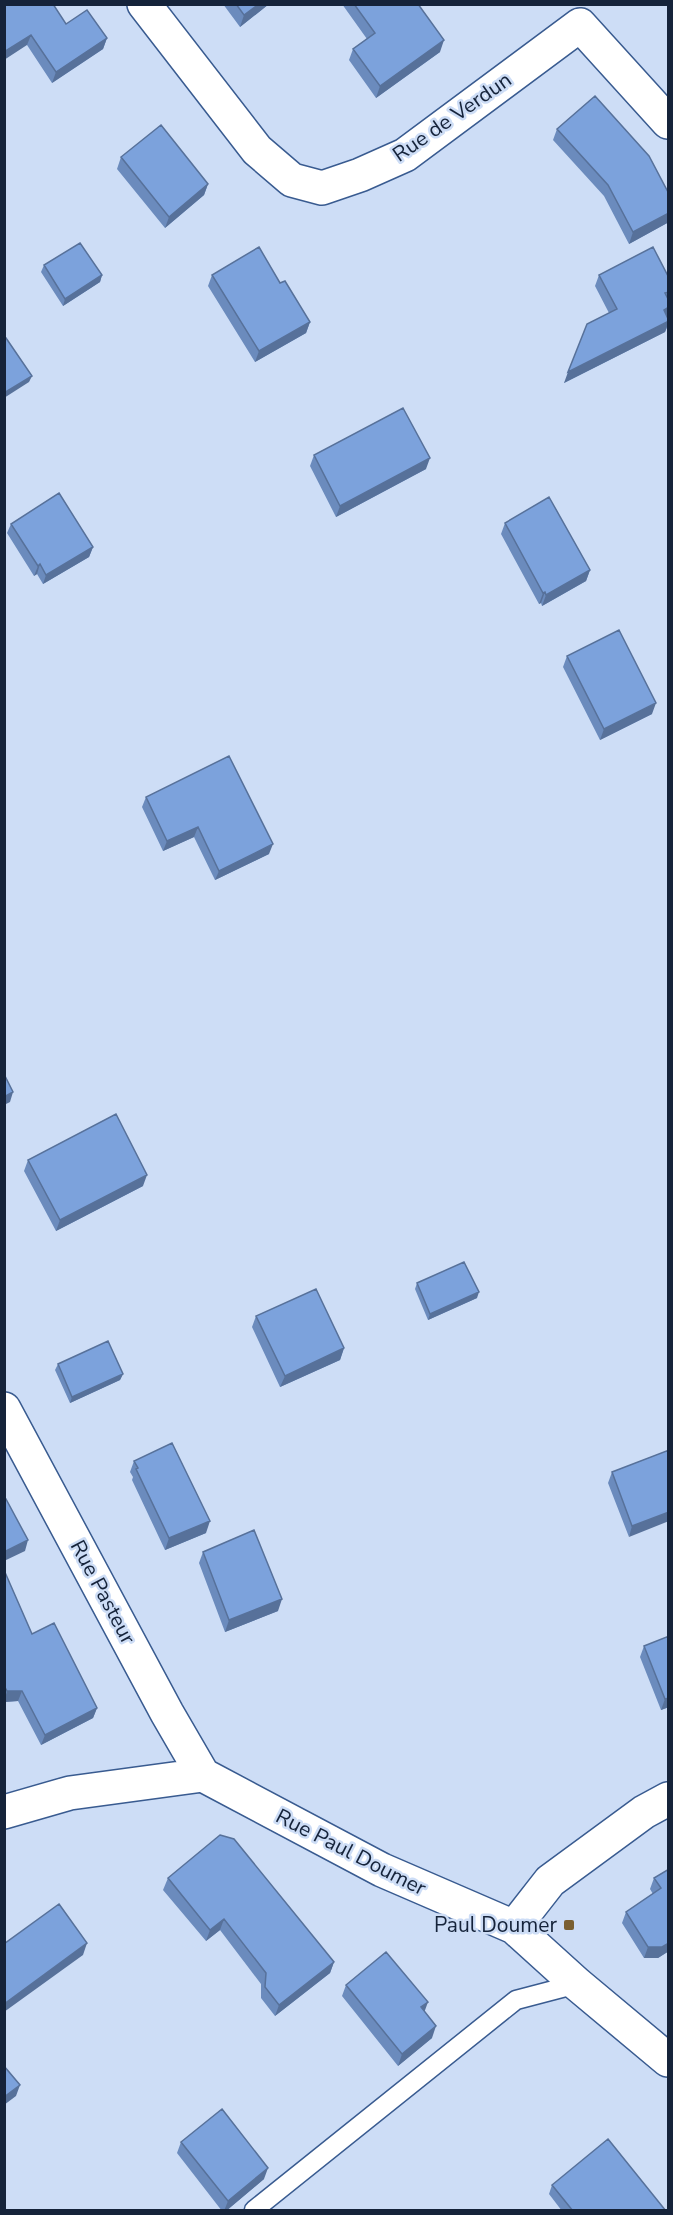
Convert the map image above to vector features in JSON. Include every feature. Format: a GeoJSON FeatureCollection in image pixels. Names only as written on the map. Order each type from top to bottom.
{"type":"FeatureCollection","features":[{"type":"Feature","properties":{"kind":"street","name":"Rue de Verdun"},"geometry":{"type":"LineString","coordinates":[[144,4],[257,150],[292,180],[322,188],[360,175],[405,155],[580,25],[669,122]]}},
{"type":"Feature","properties":{"kind":"street","name":"Rue Pasteur"},"geometry":{"type":"LineString","coordinates":[[4,1409],[167,1713],[203,1775]]}},
{"type":"Feature","properties":{"kind":"street"},"geometry":{"type":"LineString","coordinates":[[4,1812],[70,1793],[203,1775]]}},
{"type":"Feature","properties":{"kind":"street","name":"Rue Paul Doumer"},"geometry":{"type":"LineString","coordinates":[[203,1775],[382,1870],[514,1928],[669,2060]]}},
{"type":"Feature","properties":{"kind":"street"},"geometry":{"type":"LineString","coordinates":[[514,1928],[550,1881],[644,1812],[669,1799]]}},
{"type":"Feature","properties":{"kind":"lane"},"geometry":{"type":"LineString","coordinates":[[255,2211],[516,2000],[577,1984]]}},
{"type":"Feature","properties":{"kind":"building"},"geometry":{"type":"Polygon","coordinates":[[[4,4],[53,4],[66,24],[87,10],[107,38],[56,72],[31,35],[4,52],[4,4]]]}},
{"type":"Feature","properties":{"kind":"building"},"geometry":{"type":"Polygon","coordinates":[[[236,4],[259,4],[244,15],[236,4]]]}},
{"type":"Feature","properties":{"kind":"building"},"geometry":{"type":"Polygon","coordinates":[[[354,4],[418,4],[444,40],[380,86],[353,49],[375,33],[354,4]]]}},
{"type":"Feature","properties":{"kind":"building"},"geometry":{"type":"Polygon","coordinates":[[[595,96],[649,156],[669,194],[669,213],[633,232],[608,185],[557,129],[595,96]]]}},
{"type":"Feature","properties":{"kind":"building"},"geometry":{"type":"Polygon","coordinates":[[[161,125],[208,184],[169,217],[121,157],[161,125]]]}},
{"type":"Feature","properties":{"kind":"building"},"geometry":{"type":"Polygon","coordinates":[[[80,243],[102,275],[65,299],[44,265],[80,243]]]}},
{"type":"Feature","properties":{"kind":"building"},"geometry":{"type":"Polygon","coordinates":[[[259,247],[280,283],[285,281],[310,322],[259,351],[212,275],[259,247]]]}},
{"type":"Feature","properties":{"kind":"building"},"geometry":{"type":"Polygon","coordinates":[[[653,247],[669,278],[669,292],[665,293],[669,307],[664,310],[669,321],[568,372],[587,324],[617,309],[599,275],[653,247]]]}},
{"type":"Feature","properties":{"kind":"building"},"geometry":{"type":"Polygon","coordinates":[[[6,338],[32,376],[4,393],[4,339],[6,338]]]}},
{"type":"Feature","properties":{"kind":"building"},"geometry":{"type":"Polygon","coordinates":[[[403,408],[430,458],[340,506],[314,455],[403,408]]]}},
{"type":"Feature","properties":{"kind":"building"},"geometry":{"type":"Polygon","coordinates":[[[59,493],[93,547],[46,575],[11,524],[59,493]]]}},
{"type":"Feature","properties":{"kind":"building"},"geometry":{"type":"Polygon","coordinates":[[[549,497],[590,570],[546,595],[505,523],[549,497]]]}},
{"type":"Feature","properties":{"kind":"building"},"geometry":{"type":"Polygon","coordinates":[[[619,630],[656,703],[604,729],[567,656],[619,630]]]}},
{"type":"Feature","properties":{"kind":"building"},"geometry":{"type":"Polygon","coordinates":[[[229,756],[273,844],[219,871],[198,827],[167,841],[146,797],[229,756]]]}},
{"type":"Feature","properties":{"kind":"building"},"geometry":{"type":"Polygon","coordinates":[[[4,1074],[13,1092],[4,1097],[4,1074]]]}},
{"type":"Feature","properties":{"kind":"building"},"geometry":{"type":"Polygon","coordinates":[[[116,1114],[147,1175],[60,1220],[28,1160],[116,1114]]]}},
{"type":"Feature","properties":{"kind":"building"},"geometry":{"type":"Polygon","coordinates":[[[464,1262],[479,1292],[430,1314],[417,1283],[464,1262]]]}},
{"type":"Feature","properties":{"kind":"building"},"geometry":{"type":"Polygon","coordinates":[[[316,1289],[344,1348],[285,1376],[256,1316],[316,1289]]]}},
{"type":"Feature","properties":{"kind":"building"},"geometry":{"type":"Polygon","coordinates":[[[108,1341],[123,1374],[72,1397],[58,1364],[108,1341]]]}},
{"type":"Feature","properties":{"kind":"building"},"geometry":{"type":"Polygon","coordinates":[[[172,1443],[210,1521],[169,1538],[134,1461],[172,1443]]]}},
{"type":"Feature","properties":{"kind":"building"},"geometry":{"type":"Polygon","coordinates":[[[669,1450],[669,1512],[632,1526],[612,1472],[669,1450]]]}},
{"type":"Feature","properties":{"kind":"building"},"geometry":{"type":"Polygon","coordinates":[[[6,1499],[28,1540],[4,1552],[4,1500],[6,1499]]]}},
{"type":"Feature","properties":{"kind":"building"},"geometry":{"type":"Polygon","coordinates":[[[254,1530],[282,1599],[229,1620],[203,1552],[254,1530]]]}},
{"type":"Feature","properties":{"kind":"building"},"geometry":{"type":"Polygon","coordinates":[[[4,1570],[32,1634],[54,1623],[97,1708],[45,1735],[22,1691],[7,1691],[4,1686],[4,1570]]]}},
{"type":"Feature","properties":{"kind":"building"},"geometry":{"type":"Polygon","coordinates":[[[669,1636],[669,1698],[665,1699],[644,1646],[669,1636]]]}},
{"type":"Feature","properties":{"kind":"building"},"geometry":{"type":"Polygon","coordinates":[[[220,1835],[234,1839],[334,1962],[279,2005],[265,1987],[266,1973],[224,1919],[210,1930],[168,1878],[220,1835]]]}},
{"type":"Feature","properties":{"kind":"building"},"geometry":{"type":"Polygon","coordinates":[[[669,1869],[669,1943],[662,1947],[648,1947],[626,1912],[661,1888],[654,1878],[669,1869]]]}},
{"type":"Feature","properties":{"kind":"building"},"geometry":{"type":"Polygon","coordinates":[[[59,1904],[87,1943],[4,2004],[4,1944],[59,1904]]]}},
{"type":"Feature","properties":{"kind":"building"},"geometry":{"type":"Polygon","coordinates":[[[386,1952],[428,2002],[421,2007],[436,2026],[402,2054],[346,1985],[386,1952]]]}},
{"type":"Feature","properties":{"kind":"building"},"geometry":{"type":"Polygon","coordinates":[[[4,2066],[20,2085],[4,2097],[4,2066]]]}},
{"type":"Feature","properties":{"kind":"building"},"geometry":{"type":"Polygon","coordinates":[[[222,2109],[268,2168],[228,2201],[181,2142],[222,2109]]]}},
{"type":"Feature","properties":{"kind":"building"},"geometry":{"type":"Polygon","coordinates":[[[608,2139],[666,2211],[573,2211],[552,2185],[608,2139]]]}},
{"type":"Feature","properties":{"kind":"place","name":"Paul Doumer"},"geometry":{"type":"Point","coordinates":[569,1925]}}]}
